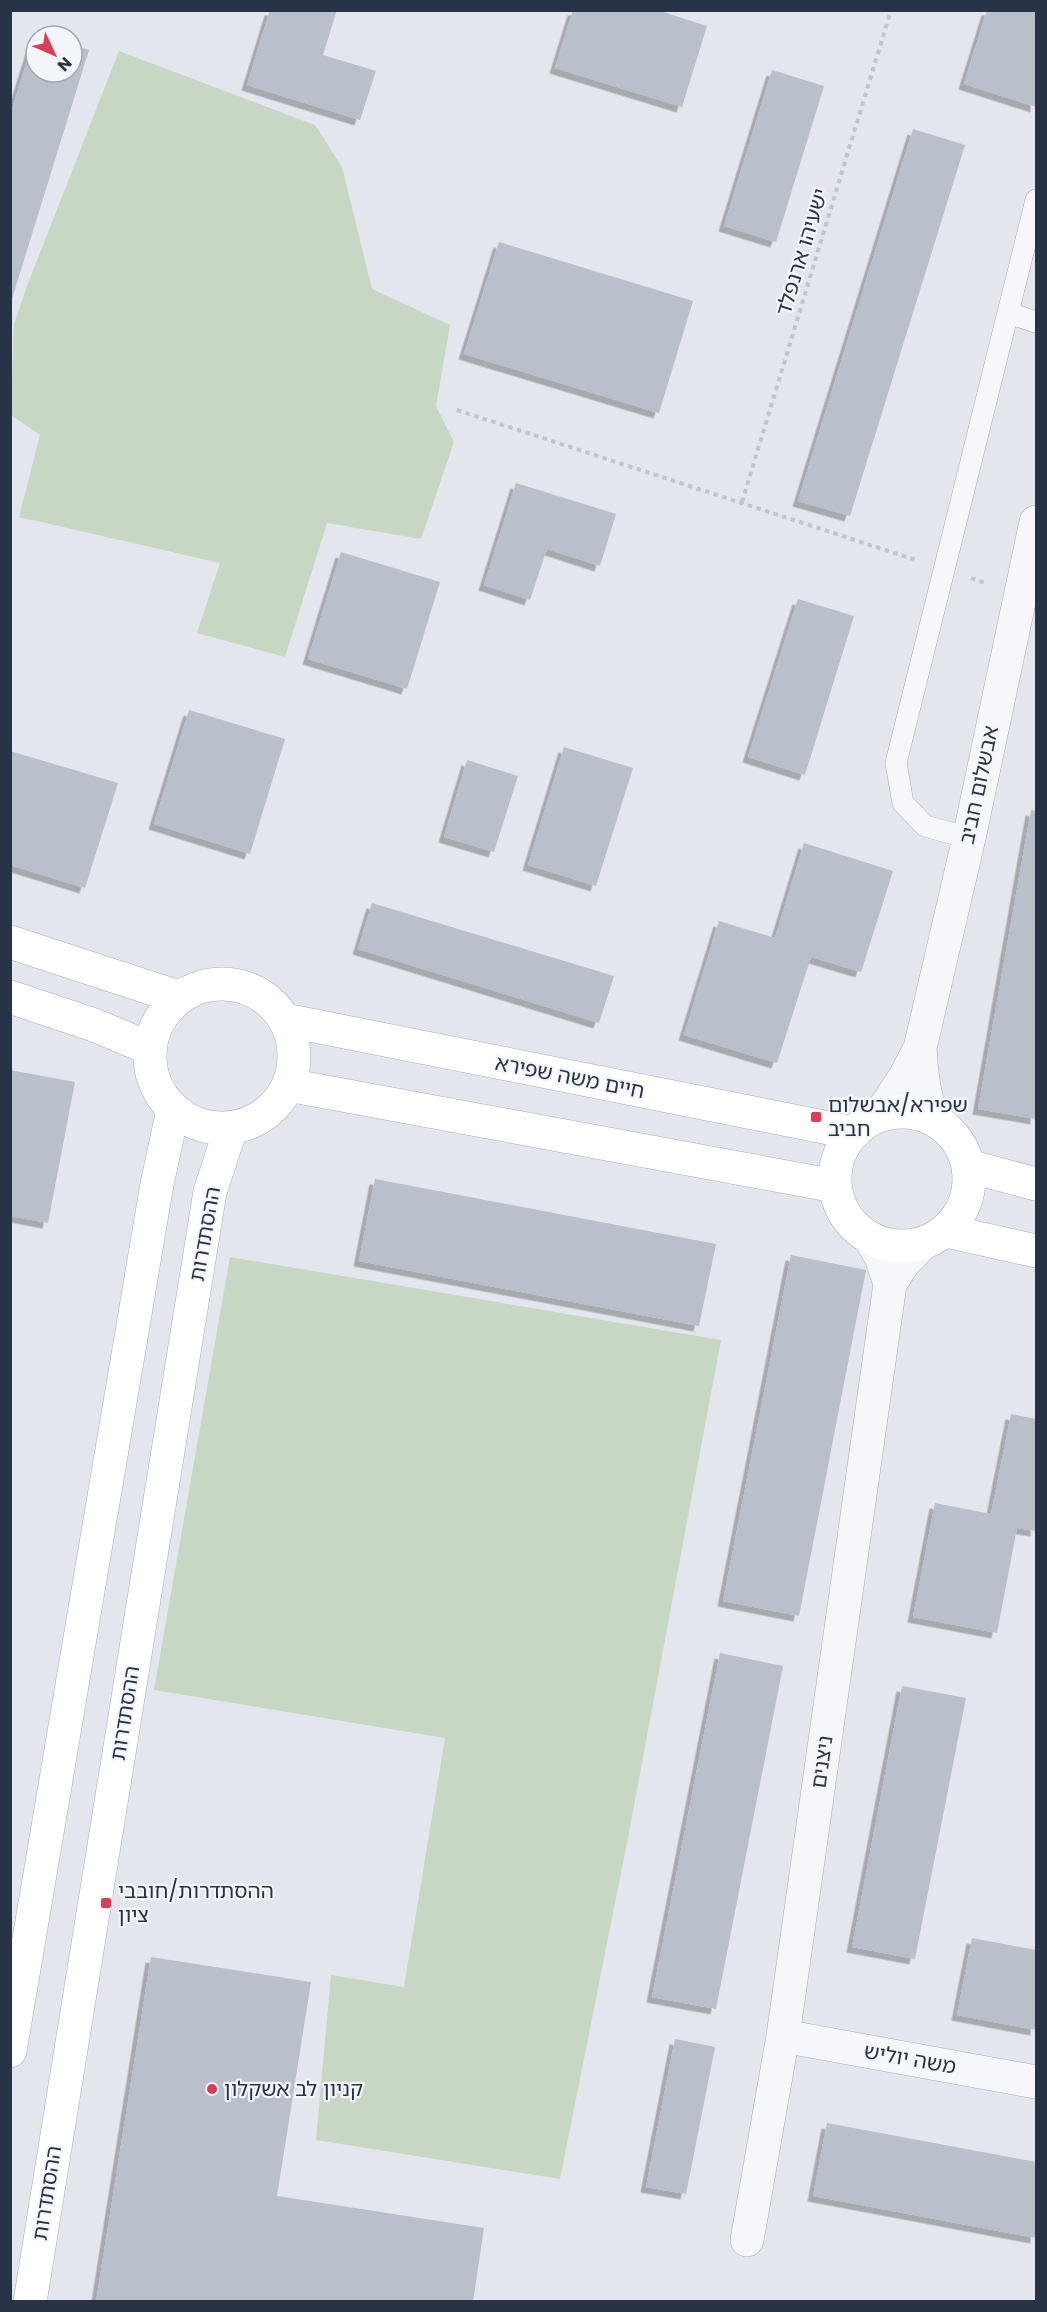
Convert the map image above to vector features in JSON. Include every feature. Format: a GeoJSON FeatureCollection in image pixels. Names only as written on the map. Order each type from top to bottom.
{"type":"FeatureCollection","features":[{"type":"Feature","properties":{"kind":"street","name":"אבשלום חביב"},"geometry":{"type":"LineString","coordinates":[[932,1119],[925,1100],[920,1048],[969,838],[1036,522]]}},
{"type":"Feature","properties":{"kind":"street"},"geometry":{"type":"LineString","coordinates":[[10,942],[178,997]]}},
{"type":"Feature","properties":{"kind":"street"},"geometry":{"type":"LineString","coordinates":[[225,983],[249,988],[270,1001],[285,1020],[293,1041],[294,1063],[288,1085],[274,1106],[255,1120],[231,1128],[210,1128],[190,1121],[173,1110],[159,1092],[151,1071],[149,1048],[154,1029],[164,1012],[178,997],[201,986],[225,983]]}},
{"type":"Feature","properties":{"kind":"street"},"geometry":{"type":"LineString","coordinates":[[10,997],[94,1025],[149,1048]]}},
{"type":"Feature","properties":{"kind":"street","name":"חיים משה שפירא"},"geometry":{"type":"LineString","coordinates":[[285,1020],[866,1125]]}},
{"type":"Feature","properties":{"kind":"street","name":"אבשלום חביב"},"geometry":{"type":"LineString","coordinates":[[866,1125],[899,1086],[920,1048]]}},
{"type":"Feature","properties":{"kind":"street"},"geometry":{"type":"LineString","coordinates":[[288,1085],[835,1186]]}},
{"type":"Feature","properties":{"kind":"street"},"geometry":{"type":"LineString","coordinates":[[10,2051],[155,1196],[173,1110]]}},
{"type":"Feature","properties":{"kind":"street"},"geometry":{"type":"LineString","coordinates":[[906,1113],[932,1119],[956,1138],[968,1166],[969,1184],[966,1201],[958,1217],[934,1237],[905,1246],[887,1245],[870,1239],[853,1225],[841,1207],[835,1186],[836,1166],[843,1148],[866,1125],[906,1113]]}},
{"type":"Feature","properties":{"kind":"street","name":"ההסתדרות"},"geometry":{"type":"LineString","coordinates":[[30,2301],[210,1192],[231,1128]]}},
{"type":"Feature","properties":{"kind":"street"},"geometry":{"type":"LineString","coordinates":[[968,1166],[1036,1184]]}},
{"type":"Feature","properties":{"kind":"street"},"geometry":{"type":"LineString","coordinates":[[934,1237],[1036,1251]]}},
{"type":"Feature","properties":{"kind":"street","name":"ניצנים"},"geometry":{"type":"LineString","coordinates":[[747,2240],[783,2036],[890,1284],[904,1262],[934,1237]]}},
{"type":"Feature","properties":{"kind":"street","name":"ניצנים"},"geometry":{"type":"LineString","coordinates":[[870,1239],[881,1257],[890,1284]]}},
{"type":"Feature","properties":{"kind":"street","name":"משה יוליש"},"geometry":{"type":"LineString","coordinates":[[783,2036],[1036,2082]]}},
{"type":"Feature","properties":{"kind":"lane"},"geometry":{"type":"LineString","coordinates":[[969,838],[925,826],[903,803],[896,763],[1036,200]]}},
{"type":"Feature","properties":{"kind":"lane"},"geometry":{"type":"LineString","coordinates":[[1008,313],[1036,322]]}},
{"type":"Feature","properties":{"kind":"path","name":"ישעיהו ארנפלד"},"geometry":{"type":"LineString","coordinates":[[742,502],[891,10]]}},
{"type":"Feature","properties":{"kind":"path"},"geometry":{"type":"LineString","coordinates":[[457,410],[1020,594]]}},
{"type":"Feature","properties":{"kind":"green space"},"geometry":{"type":"Polygon","coordinates":[[[119,51],[315,125],[342,167],[372,289],[450,325],[436,406],[454,442],[421,539],[327,523],[285,657],[197,633],[220,563],[19,517],[40,435],[11,415],[14,324],[119,51]]]}},
{"type":"Feature","properties":{"kind":"green space"},"geometry":{"type":"Polygon","coordinates":[[[230,1257],[721,1340],[627,1843],[560,2179],[316,2140],[331,1975],[404,1987],[445,1738],[154,1690],[230,1257]]]}},
{"type":"Feature","properties":{"kind":"building"},"geometry":{"type":"Polygon","coordinates":[[[270,10],[337,10],[323,55],[376,71],[360,120],[247,85],[270,10]]]}},
{"type":"Feature","properties":{"kind":"building"},"geometry":{"type":"Polygon","coordinates":[[[573,10],[657,10],[707,26],[682,107],[555,68],[573,10]]]}},
{"type":"Feature","properties":{"kind":"building"},"geometry":{"type":"Polygon","coordinates":[[[987,10],[1036,10],[1036,107],[964,84],[987,10]]]}},
{"type":"Feature","properties":{"kind":"building"},"geometry":{"type":"Polygon","coordinates":[[[84,49],[89,50],[84,66],[84,49]]]}},
{"type":"Feature","properties":{"kind":"building"},"geometry":{"type":"Polygon","coordinates":[[[772,70],[824,86],[776,242],[724,226],[772,70]]]}},
{"type":"Feature","properties":{"kind":"building"},"geometry":{"type":"Polygon","coordinates":[[[24,71],[24,84],[78,84],[11,302],[10,116],[24,71]]]}},
{"type":"Feature","properties":{"kind":"building"},"geometry":{"type":"Polygon","coordinates":[[[913,129],[965,145],[850,516],[798,501],[913,129]]]}},
{"type":"Feature","properties":{"kind":"building"},"geometry":{"type":"Polygon","coordinates":[[[499,242],[693,301],[659,413],[464,354],[499,242]]]}},
{"type":"Feature","properties":{"kind":"building"},"geometry":{"type":"Polygon","coordinates":[[[516,483],[616,514],[600,566],[547,549],[530,600],[484,585],[516,483]]]}},
{"type":"Feature","properties":{"kind":"building"},"geometry":{"type":"Polygon","coordinates":[[[341,552],[440,582],[407,689],[308,659],[341,552]]]}},
{"type":"Feature","properties":{"kind":"building"},"geometry":{"type":"Polygon","coordinates":[[[798,599],[854,616],[805,775],[748,757],[798,599]]]}},
{"type":"Feature","properties":{"kind":"building"},"geometry":{"type":"Polygon","coordinates":[[[189,710],[285,739],[250,854],[154,824],[189,710]]]}},
{"type":"Feature","properties":{"kind":"building"},"geometry":{"type":"Polygon","coordinates":[[[564,747],[633,768],[596,886],[528,865],[564,747]]]}},
{"type":"Feature","properties":{"kind":"building"},"geometry":{"type":"Polygon","coordinates":[[[10,751],[118,783],[85,888],[10,865],[10,751]]]}},
{"type":"Feature","properties":{"kind":"building"},"geometry":{"type":"Polygon","coordinates":[[[467,760],[518,776],[494,852],[444,837],[467,760]]]}},
{"type":"Feature","properties":{"kind":"building"},"geometry":{"type":"Polygon","coordinates":[[[1031,810],[1036,811],[1036,1119],[978,1109],[1031,810]]]}},
{"type":"Feature","properties":{"kind":"building"},"geometry":{"type":"Polygon","coordinates":[[[804,843],[893,871],[861,972],[811,957],[777,1063],[684,1035],[719,921],[775,938],[804,843]]]}},
{"type":"Feature","properties":{"kind":"building"},"geometry":{"type":"Polygon","coordinates":[[[372,903],[614,976],[599,1023],[358,949],[372,903]]]}},
{"type":"Feature","properties":{"kind":"building"},"geometry":{"type":"Polygon","coordinates":[[[10,1070],[75,1082],[48,1223],[10,1216],[10,1070]]]}},
{"type":"Feature","properties":{"kind":"building"},"geometry":{"type":"Polygon","coordinates":[[[375,1179],[716,1244],[699,1326],[359,1261],[375,1179]]]}},
{"type":"Feature","properties":{"kind":"building"},"geometry":{"type":"Polygon","coordinates":[[[791,1255],[866,1270],[799,1616],[723,1601],[791,1255]]]}},
{"type":"Feature","properties":{"kind":"building"},"geometry":{"type":"Polygon","coordinates":[[[1011,1414],[1036,1419],[1036,1531],[1017,1528],[997,1633],[913,1617],[935,1503],[991,1514],[1011,1414]]]}},
{"type":"Feature","properties":{"kind":"building"},"geometry":{"type":"Polygon","coordinates":[[[720,1653],[783,1666],[716,2009],[652,1997],[720,1653]]]}},
{"type":"Feature","properties":{"kind":"building"},"geometry":{"type":"Polygon","coordinates":[[[902,1686],[966,1698],[915,1959],[852,1947],[902,1686]]]}},
{"type":"Feature","properties":{"kind":"building"},"geometry":{"type":"Polygon","coordinates":[[[972,1938],[1036,1950],[1036,2030],[957,2015],[972,1938]]]}},
{"type":"Feature","properties":{"kind":"building","name":"קניון לב אשקלון"},"geometry":{"type":"Polygon","coordinates":[[[151,1957],[311,1982],[277,2196],[484,2228],[473,2302],[96,2302],[151,1957]]]}},
{"type":"Feature","properties":{"kind":"building"},"geometry":{"type":"Polygon","coordinates":[[[675,2039],[715,2047],[686,2194],[646,2187],[675,2039]]]}},
{"type":"Feature","properties":{"kind":"building"},"geometry":{"type":"Polygon","coordinates":[[[827,2123],[1036,2162],[1036,2238],[813,2196],[827,2123]]]}},
{"type":"Feature","properties":{"kind":"place","name":"שפירא/אבשלום חביב"},"geometry":{"type":"Point","coordinates":[816,1117]}},
{"type":"Feature","properties":{"kind":"place","name":"ההסתדרות/חובבי ציון"},"geometry":{"type":"Point","coordinates":[106,1903]}},
{"type":"Feature","properties":{"kind":"place","name":"קניון לב אשקלון"},"geometry":{"type":"Point","coordinates":[212,2089]}}]}
